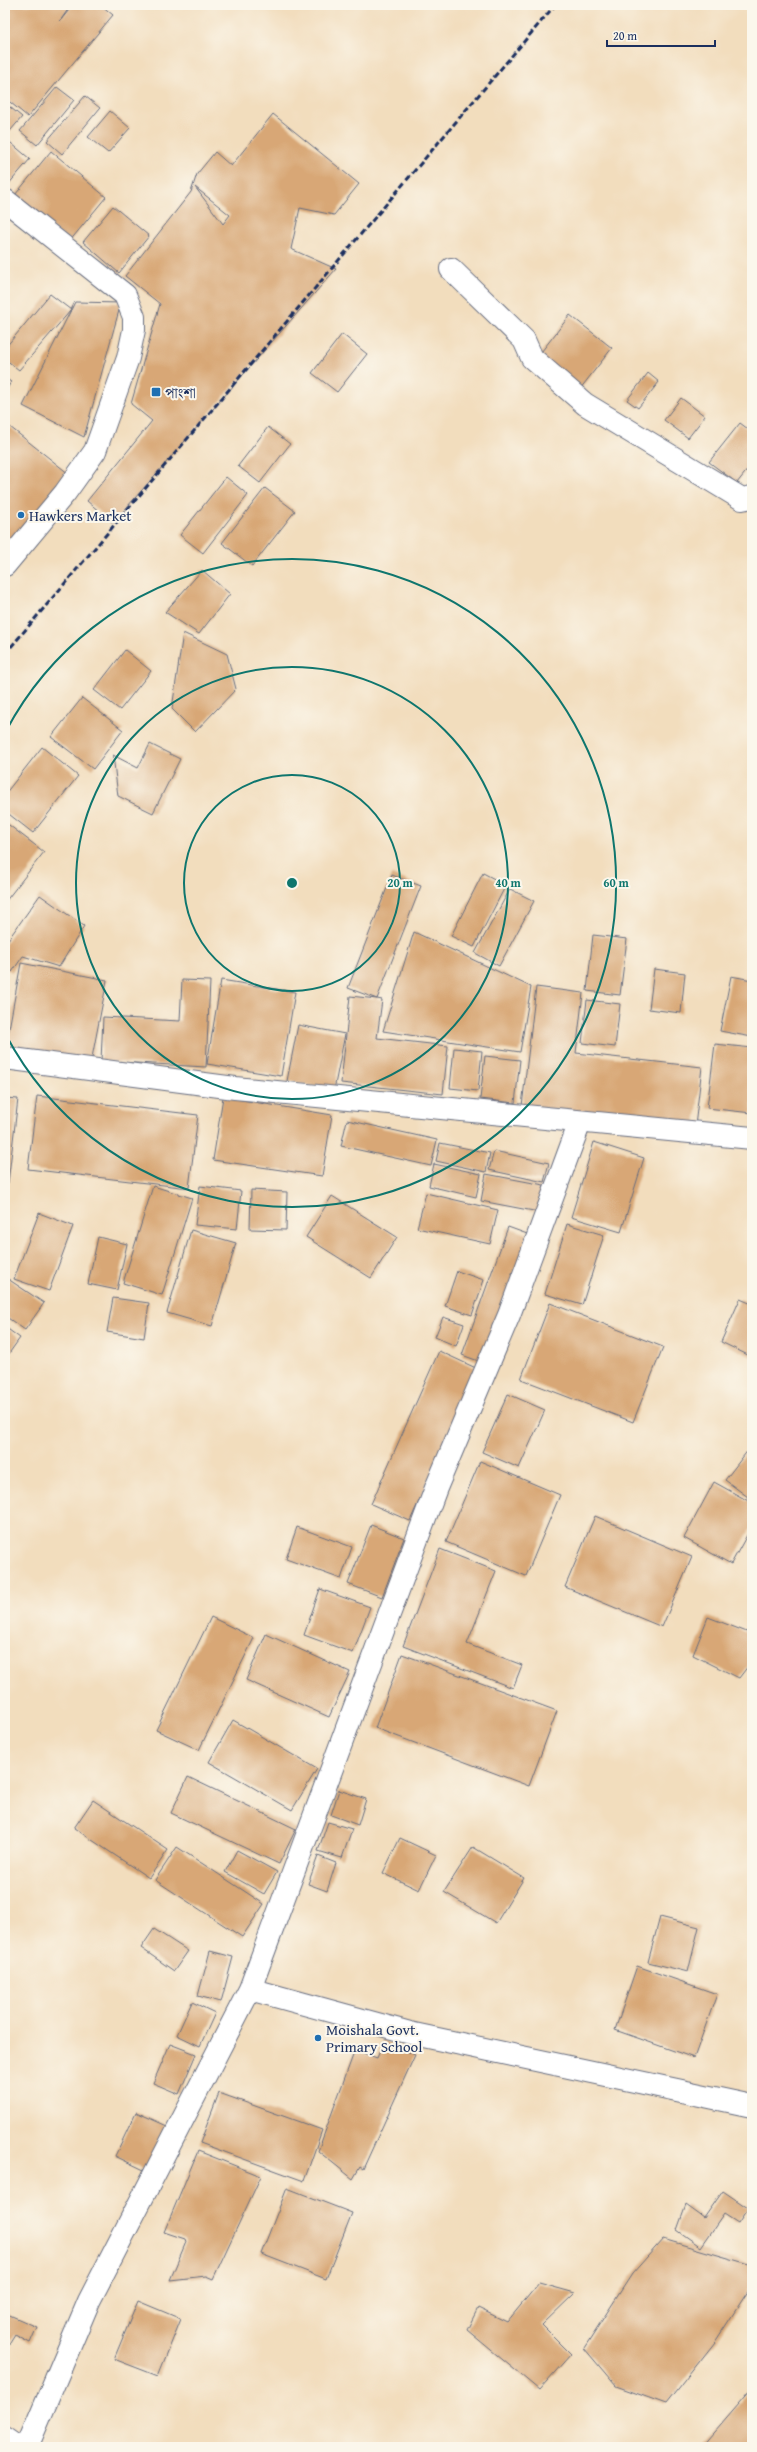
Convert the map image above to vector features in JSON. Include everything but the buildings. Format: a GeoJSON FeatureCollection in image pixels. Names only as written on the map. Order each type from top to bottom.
{"type":"FeatureCollection","features":[{"type":"Feature","properties":{"kind":"street"},"geometry":{"type":"LineString","coordinates":[[5,200],[125,296],[134,317],[134,330],[128,358],[94,451],[65,493],[5,565]]}},
{"type":"Feature","properties":{"kind":"street"},"geometry":{"type":"LineString","coordinates":[[451,269],[524,340],[532,358],[585,404],[742,499],[752,497]]}},
{"type":"Feature","properties":{"kind":"street"},"geometry":{"type":"LineString","coordinates":[[5,1058],[235,1088],[752,1138]]}},
{"type":"Feature","properties":{"kind":"street"},"geometry":{"type":"LineString","coordinates":[[27,2447],[89,2301],[250,1990],[436,1488],[509,1315],[580,1122]]}},
{"type":"Feature","properties":{"kind":"street"},"geometry":{"type":"LineString","coordinates":[[250,1990],[414,2034],[752,2106]]}},
{"type":"Feature","properties":{"kind":"street"},"geometry":{"type":"LineString","coordinates":[[5,2438],[18,2447]]}},
{"type":"Feature","properties":{"kind":"railway"},"geometry":{"type":"LineString","coordinates":[[5,654],[555,5]]}},
{"type":"Feature","properties":{"kind":"place","name":"পাংশা"},"geometry":{"type":"Point","coordinates":[156,392]}},
{"type":"Feature","properties":{"kind":"place","name":"Hawkers Market"},"geometry":{"type":"Point","coordinates":[21,515]}},
{"type":"Feature","properties":{"kind":"place","name":"Moishala Govt. Primary School"},"geometry":{"type":"Point","coordinates":[318,2038]}}]}
